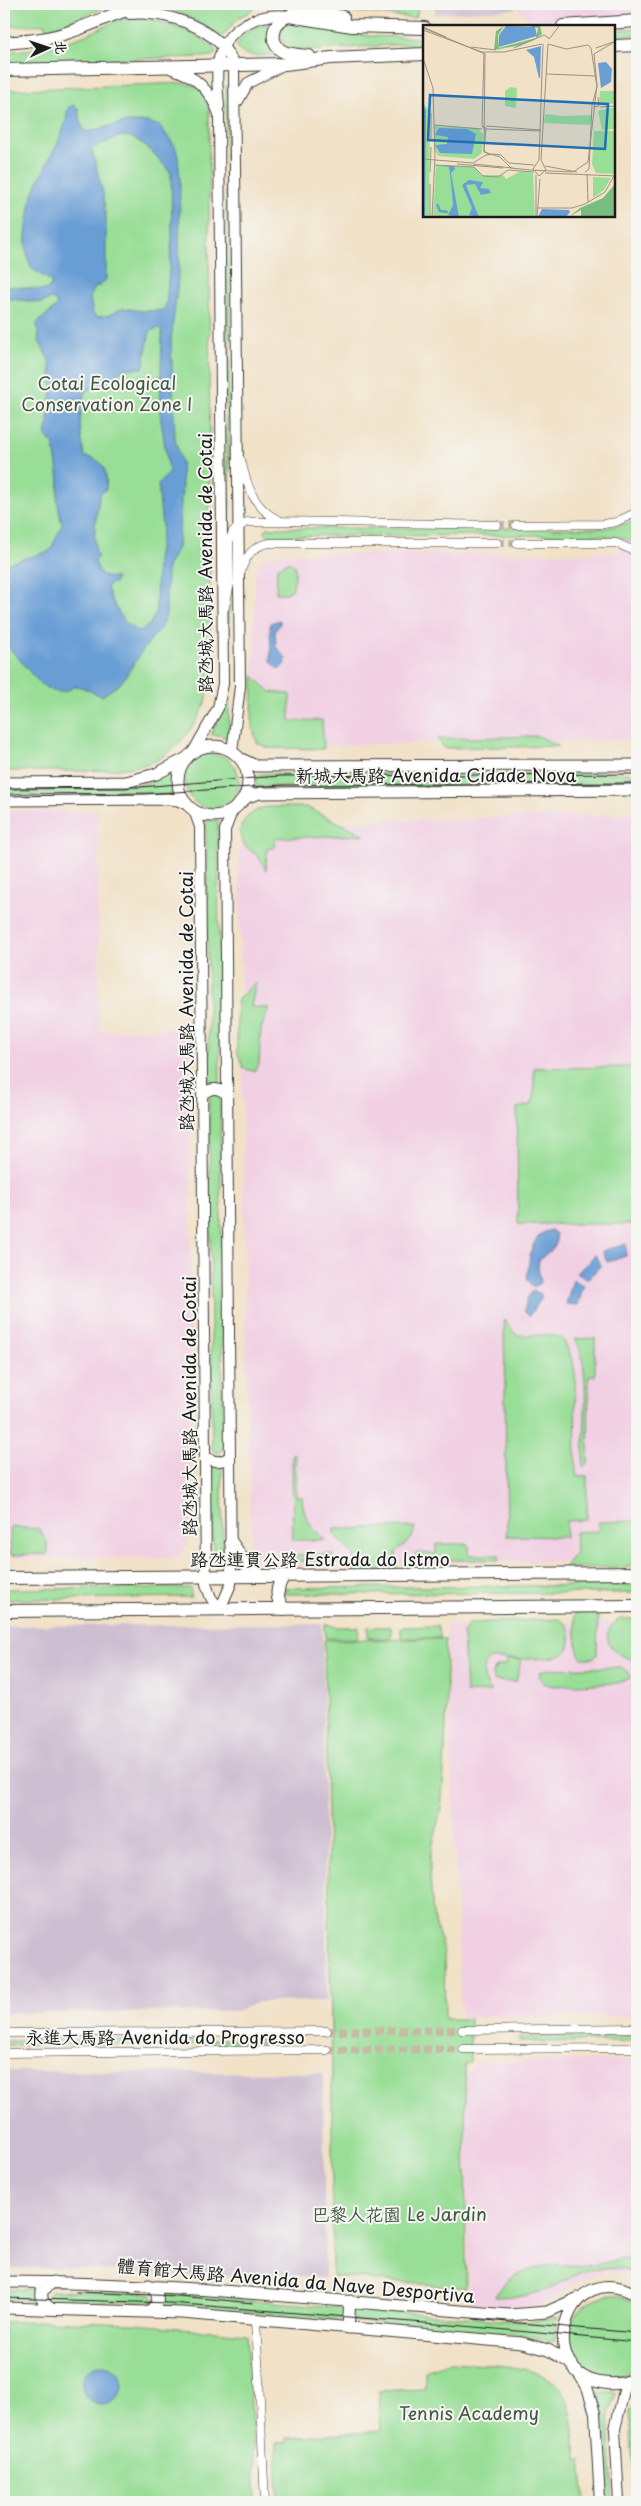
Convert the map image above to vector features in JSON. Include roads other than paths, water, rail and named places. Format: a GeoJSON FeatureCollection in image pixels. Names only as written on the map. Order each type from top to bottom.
{"type":"FeatureCollection","features":[{"type":"Feature","properties":{"kind":"main road"},"geometry":{"type":"LineString","coordinates":[[4,43],[50,38],[77,30],[107,16],[140,5],[155,4]]}},
{"type":"Feature","properties":{"kind":"main road"},"geometry":{"type":"LineString","coordinates":[[331,58],[292,54],[280,50],[274,40],[275,28],[289,10],[381,27],[423,28]]}},
{"type":"Feature","properties":{"kind":"main road"},"geometry":{"type":"LineString","coordinates":[[578,25],[637,21]]}},
{"type":"Feature","properties":{"kind":"main road"},"geometry":{"type":"LineString","coordinates":[[616,46],[637,45]]}},
{"type":"Feature","properties":{"kind":"main road"},"geometry":{"type":"LineString","coordinates":[[4,70],[285,64],[331,58],[423,54]]}},
{"type":"Feature","properties":{"kind":"main road"},"geometry":{"type":"LineString","coordinates":[[4,784],[126,782],[156,774],[190,755],[212,746],[235,755],[244,766],[247,786],[238,805],[227,813],[216,816],[205,814],[178,800],[168,799],[4,800]]}},
{"type":"Feature","properties":{"kind":"main road"},"geometry":{"type":"LineString","coordinates":[[190,755],[180,772],[179,786],[191,807]]}},
{"type":"Feature","properties":{"kind":"main road","name":"新城大馬路 Avenida Cidade Nova"},"geometry":{"type":"LineString","coordinates":[[235,755],[256,766],[634,764]]}},
{"type":"Feature","properties":{"kind":"main road","name":"新城大馬路 Avenida Cidade Nova"},"geometry":{"type":"LineString","coordinates":[[238,805],[247,798],[260,793],[637,790]]}},
{"type":"Feature","properties":{"kind":"main road"},"geometry":{"type":"LineString","coordinates":[[231,1542],[249,1568],[261,1576]]}},
{"type":"Feature","properties":{"kind":"main road","name":"路氹連貫公路 Estrada do Istmo"},"geometry":{"type":"LineString","coordinates":[[4,1578],[637,1573]]}},
{"type":"Feature","properties":{"kind":"main road"},"geometry":{"type":"LineString","coordinates":[[284,1576],[277,1589],[280,1604],[284,1609]]}},
{"type":"Feature","properties":{"kind":"main road"},"geometry":{"type":"LineString","coordinates":[[4,1611],[637,1606]]}},
{"type":"Feature","properties":{"kind":"main road","name":"體育館大馬路 Avenida da Nave Desportiva"},"geometry":{"type":"LineString","coordinates":[[4,2282],[149,2285],[528,2315],[547,2312],[596,2289],[612,2287],[628,2290],[637,2295]]}},
{"type":"Feature","properties":{"kind":"main road"},"geometry":{"type":"LineString","coordinates":[[50,2308],[44,2304],[41,2298],[42,2291],[54,2282]]}},
{"type":"Feature","properties":{"kind":"main road"},"geometry":{"type":"LineString","coordinates":[[148,2312],[155,2307],[158,2299],[156,2290],[149,2285]]}},
{"type":"Feature","properties":{"kind":"main road"},"geometry":{"type":"LineString","coordinates":[[574,2366],[566,2355],[563,2339],[564,2323],[571,2308],[582,2297]]}},
{"type":"Feature","properties":{"kind":"main road"},"geometry":{"type":"LineString","coordinates":[[348,2328],[350,2301]]}},
{"type":"Feature","properties":{"kind":"main road"},"geometry":{"type":"LineString","coordinates":[[4,2308],[148,2312],[522,2343],[548,2350],[574,2366],[586,2377],[599,2383],[612,2384],[634,2378]]}},
{"type":"Feature","properties":{"kind":"street"},"geometry":{"type":"LineString","coordinates":[[219,114],[218,64],[223,48],[238,28],[251,20],[289,10]]}},
{"type":"Feature","properties":{"kind":"street"},"geometry":{"type":"LineString","coordinates":[[107,16],[143,12],[170,16],[204,32],[223,48],[234,65],[236,106]]}},
{"type":"Feature","properties":{"kind":"street","name":"路氹城大馬路 Avenida de Cotai"},"geometry":{"type":"LineString","coordinates":[[235,755],[240,686],[236,106],[248,83],[285,64]]}},
{"type":"Feature","properties":{"kind":"street","name":"路氹城大馬路 Avenida de Cotai"},"geometry":{"type":"LineString","coordinates":[[164,66],[182,72],[201,84],[212,97],[219,114],[223,684],[218,708],[190,755]]}},
{"type":"Feature","properties":{"kind":"street"},"geometry":{"type":"LineString","coordinates":[[238,448],[245,479],[254,499],[268,515],[287,522]]}},
{"type":"Feature","properties":{"kind":"street"},"geometry":{"type":"LineString","coordinates":[[516,525],[604,524],[616,522],[637,512]]}},
{"type":"Feature","properties":{"kind":"street"},"geometry":{"type":"LineString","coordinates":[[223,624],[229,587],[229,542],[233,531],[246,522],[497,525]]}},
{"type":"Feature","properties":{"kind":"street"},"geometry":{"type":"LineString","coordinates":[[239,582],[242,568],[249,555],[260,545],[270,543],[497,543]]}},
{"type":"Feature","properties":{"kind":"street"},"geometry":{"type":"LineString","coordinates":[[517,543],[616,543],[637,552]]}},
{"type":"Feature","properties":{"kind":"street"},"geometry":{"type":"LineString","coordinates":[[220,1609],[226,1598],[231,1576],[225,830],[231,814],[238,805]]}},
{"type":"Feature","properties":{"kind":"street","name":"路氹城大馬路 Avenida de Cotai"},"geometry":{"type":"LineString","coordinates":[[191,807],[200,827],[206,1576],[208,1592],[220,1609]]}},
{"type":"Feature","properties":{"kind":"street"},"geometry":{"type":"LineString","coordinates":[[202,1095],[213,1089],[221,1090],[227,1095]]}},
{"type":"Feature","properties":{"kind":"street"},"geometry":{"type":"LineString","coordinates":[[205,1456],[219,1462],[230,1456]]}},
{"type":"Feature","properties":{"kind":"street"},"geometry":{"type":"LineString","coordinates":[[462,2030],[637,2028]]}},
{"type":"Feature","properties":{"kind":"street","name":"永進大馬路 Avenida do Progresso"},"geometry":{"type":"LineString","coordinates":[[4,2033],[327,2031]]}},
{"type":"Feature","properties":{"kind":"street"},"geometry":{"type":"LineString","coordinates":[[463,2049],[637,2048]]}},
{"type":"Feature","properties":{"kind":"street","name":"永進大馬路 Avenida do Progresso"},"geometry":{"type":"LineString","coordinates":[[4,2053],[327,2050]]}},
{"type":"Feature","properties":{"kind":"street"},"geometry":{"type":"LineString","coordinates":[[256,2320],[266,2502]]}},
{"type":"Feature","properties":{"kind":"street"},"geometry":{"type":"LineString","coordinates":[[574,2366],[587,2387],[595,2413],[600,2502]]}},
{"type":"Feature","properties":{"kind":"street"},"geometry":{"type":"LineString","coordinates":[[619,2502],[615,2428],[634,2378]]}},
{"type":"Feature","properties":{"kind":"water"},"geometry":{"type":"Polygon","coordinates":[[[73,105],[78,108],[81,124],[86,132],[127,122],[147,122],[160,126],[175,146],[178,156],[180,180],[179,271],[171,341],[175,439],[181,462],[182,487],[178,548],[167,567],[166,615],[160,629],[147,644],[121,683],[102,696],[75,686],[64,691],[54,691],[45,687],[12,651],[4,645],[4,562],[9,563],[50,551],[62,525],[57,500],[59,480],[54,445],[46,437],[52,389],[50,362],[39,341],[37,323],[57,306],[55,300],[51,299],[42,303],[4,298],[4,286],[45,290],[51,287],[51,281],[32,269],[29,263],[26,251],[26,233],[34,190],[63,130],[68,108],[73,105]],[[122,136],[98,145],[92,150],[103,193],[106,221],[106,279],[100,286],[96,286],[90,298],[93,314],[98,317],[109,315],[123,308],[142,311],[163,310],[166,305],[172,238],[171,173],[143,144],[129,137],[122,136]],[[159,328],[150,331],[143,368],[124,369],[99,387],[86,390],[81,415],[81,432],[85,457],[101,463],[106,477],[106,489],[100,494],[96,517],[95,544],[98,557],[95,560],[101,574],[116,578],[115,583],[111,583],[107,588],[120,614],[130,626],[141,631],[150,624],[156,612],[157,560],[162,529],[158,484],[169,473],[160,414],[162,331],[159,328]]]}},
{"type":"Feature","properties":{"kind":"water"},"geometry":{"type":"Polygon","coordinates":[[[280,620],[280,624],[275,631],[276,647],[286,658],[285,664],[279,670],[271,662],[270,623],[280,620]]]}},
{"type":"Feature","properties":{"kind":"water"},"geometry":{"type":"Polygon","coordinates":[[[551,1230],[556,1234],[556,1244],[540,1259],[538,1266],[541,1282],[536,1286],[532,1286],[527,1279],[532,1249],[539,1236],[551,1230]]]}},
{"type":"Feature","properties":{"kind":"water"},"geometry":{"type":"Polygon","coordinates":[[[626,1244],[626,1256],[607,1262],[602,1251],[626,1244]]]}},
{"type":"Feature","properties":{"kind":"water"},"geometry":{"type":"Polygon","coordinates":[[[595,1255],[601,1265],[587,1280],[577,1273],[595,1255]]]}},
{"type":"Feature","properties":{"kind":"water"},"geometry":{"type":"Polygon","coordinates":[[[573,1280],[584,1285],[578,1305],[566,1304],[573,1280]]]}},
{"type":"Feature","properties":{"kind":"water"},"geometry":{"type":"Polygon","coordinates":[[[533,1291],[541,1294],[541,1299],[529,1316],[524,1311],[527,1298],[533,1291]]]}},
{"type":"Feature","properties":{"kind":"water"},"geometry":{"type":"Polygon","coordinates":[[[102,2365],[116,2371],[122,2385],[116,2399],[102,2405],[88,2399],[82,2385],[88,2371],[102,2365]]]}},
{"type":"Feature","properties":{"kind":"tunnel"},"geometry":{"type":"LineString","coordinates":[[497,525],[516,525]]}},
{"type":"Feature","properties":{"kind":"tunnel"},"geometry":{"type":"LineString","coordinates":[[497,543],[517,543]]}},
{"type":"Feature","properties":{"kind":"tunnel"},"geometry":{"type":"LineString","coordinates":[[327,2031],[462,2030]]}},
{"type":"Feature","properties":{"kind":"tunnel"},"geometry":{"type":"LineString","coordinates":[[327,2050],[463,2049]]}},
{"type":"Feature","properties":{"kind":"tram line"},"geometry":{"type":"LineString","coordinates":[[4,788],[140,787],[280,776],[637,774]]}},
{"type":"Feature","properties":{"kind":"tram line"},"geometry":{"type":"LineString","coordinates":[[4,796],[146,794],[281,785],[637,783]]}},
{"type":"Feature","properties":{"kind":"tram line"},"geometry":{"type":"LineString","coordinates":[[76,2292],[179,2296],[253,2303]]}},
{"type":"Feature","properties":{"kind":"tram line"},"geometry":{"type":"LineString","coordinates":[[4,2298],[170,2303],[637,2342]]}},
{"type":"Feature","properties":{"kind":"tram line"},"geometry":{"type":"LineString","coordinates":[[473,2319],[637,2333]]}},
{"type":"Feature","properties":{"kind":"park label","name":"Cotai Ecological Conservation Zone I"},"geometry":{"type":"Point","coordinates":[107,392]}},
{"type":"Feature","properties":{"kind":"park label","name":"巴黎人花園 Le Jardin"},"geometry":{"type":"Point","coordinates":[399,2213]}},
{"type":"Feature","properties":{"kind":"park label","name":"Tennis Academy"},"geometry":{"type":"Point","coordinates":[469,2412]}}]}
